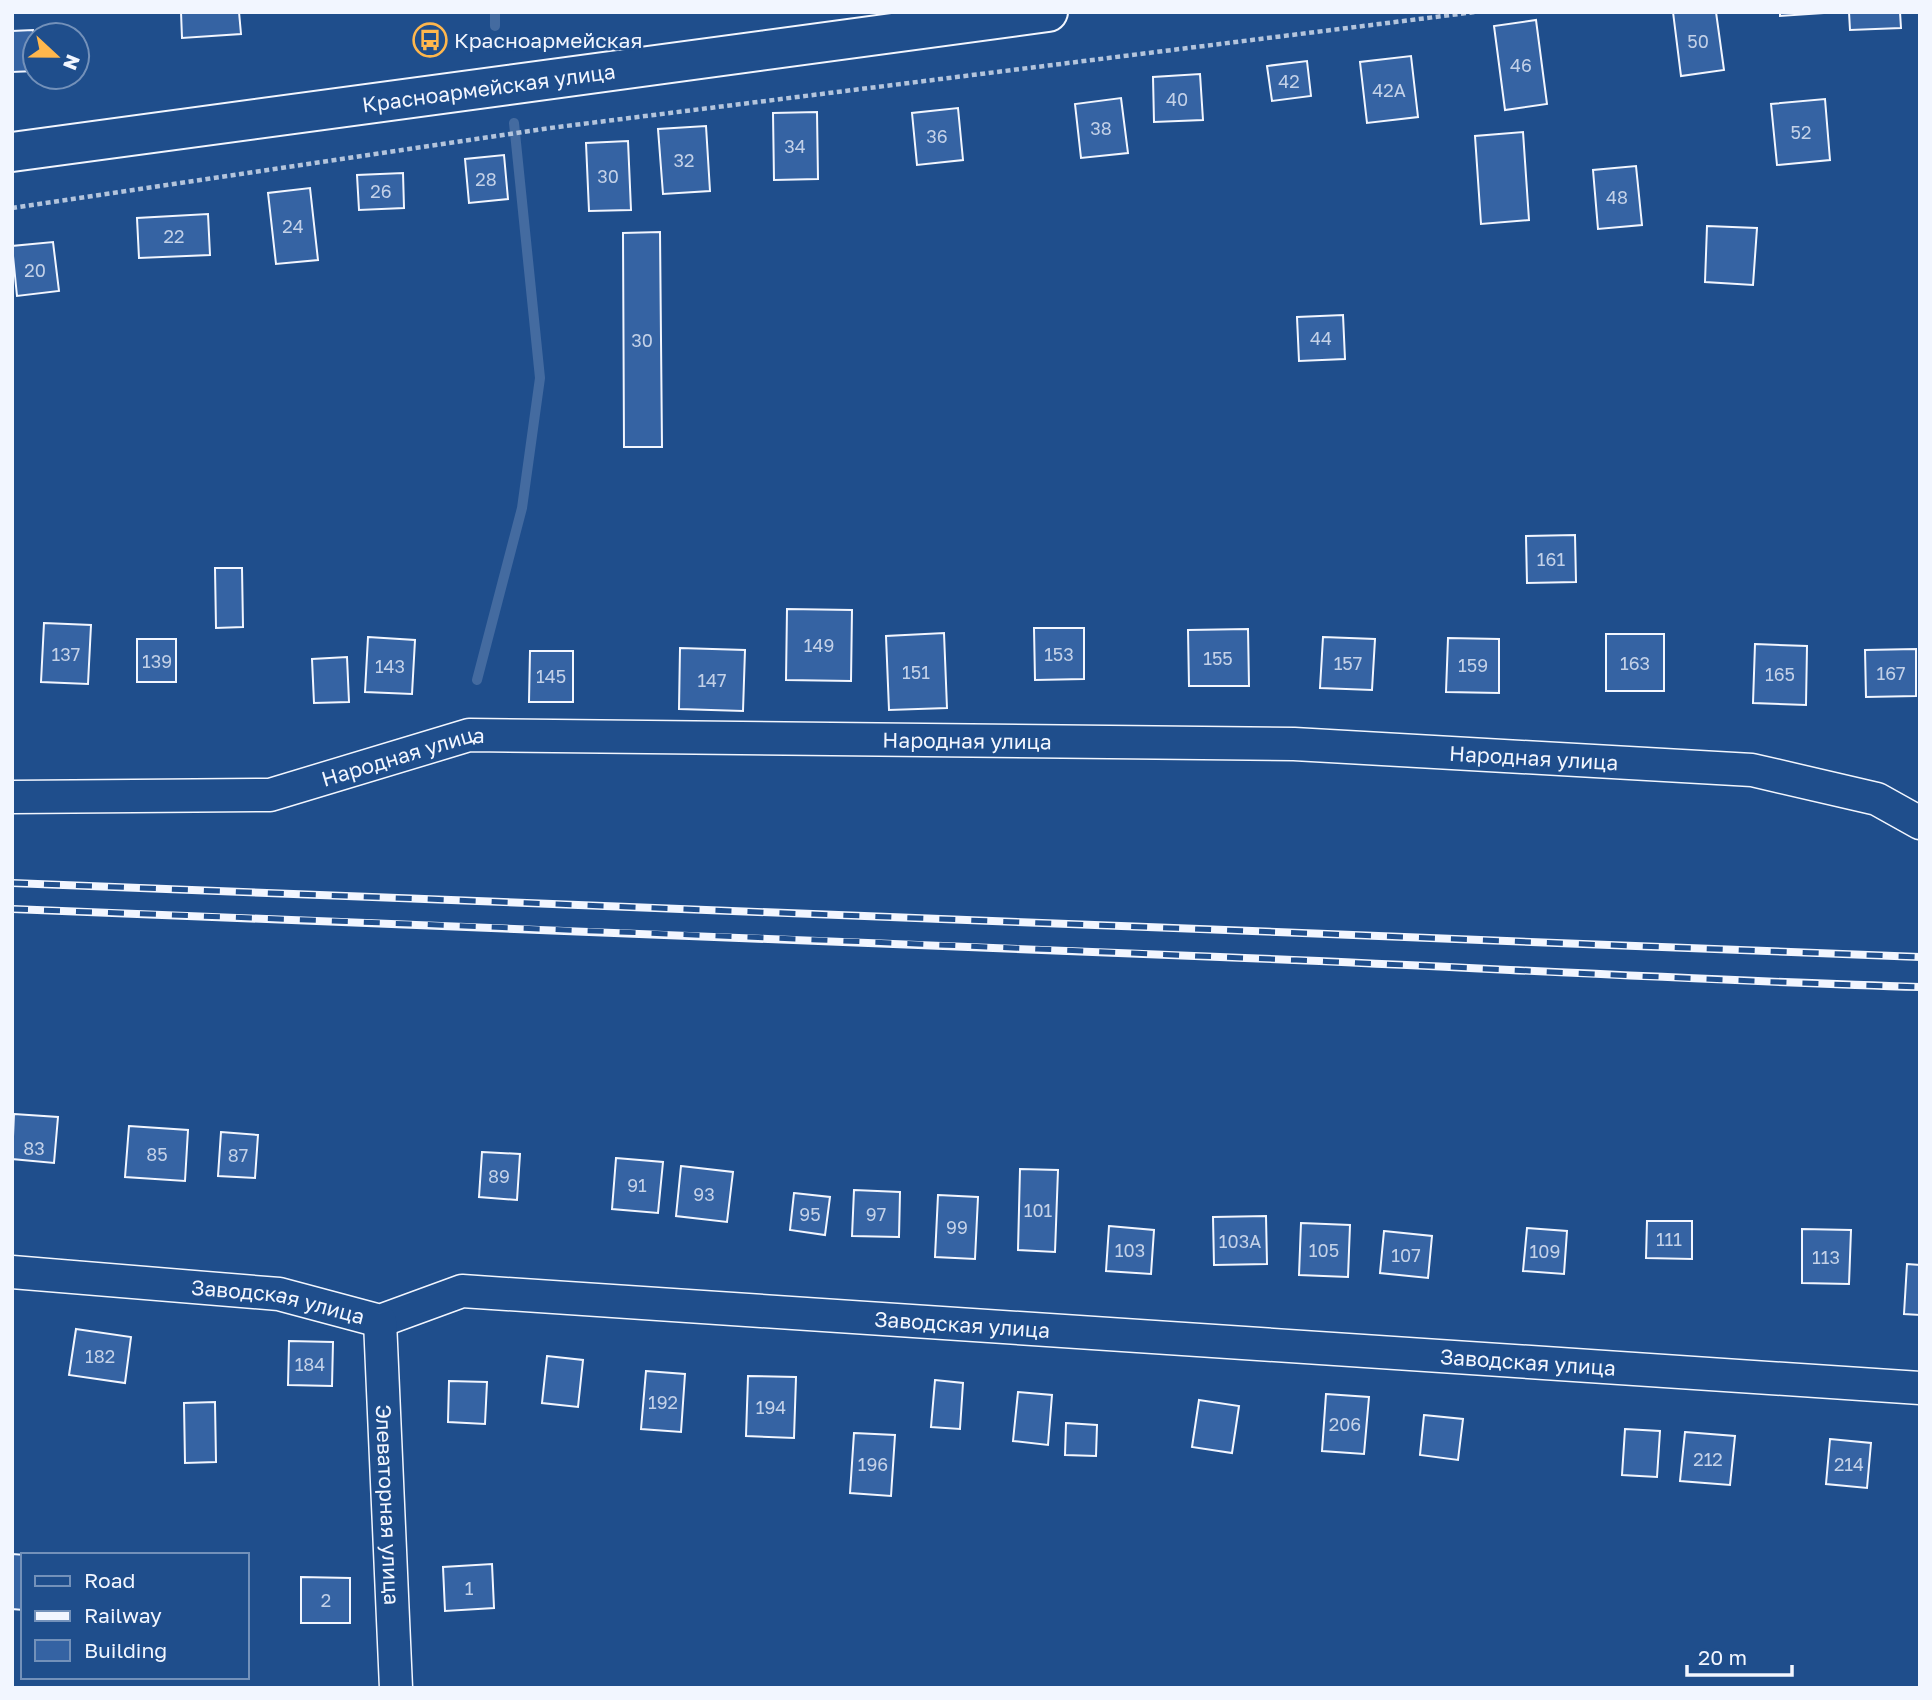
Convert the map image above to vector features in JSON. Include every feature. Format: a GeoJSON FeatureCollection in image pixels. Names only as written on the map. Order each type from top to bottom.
{"type":"FeatureCollection","features":[{"type":"Feature","properties":{"kind":"street","name":"Красноармейская улица"},"geometry":{"type":"LineString","coordinates":[[12,152],[1048,12]]}},
{"type":"Feature","properties":{"kind":"street","name":"Народная улица"},"geometry":{"type":"LineString","coordinates":[[12,797],[271,794],[469,735],[1294,744],[1752,770],[1877,799],[1920,822]]}},
{"type":"Feature","properties":{"kind":"street","name":"Заводская улица"},"geometry":{"type":"LineString","coordinates":[[12,1272],[279,1294],[380,1321],[462,1291],[1920,1388]]}},
{"type":"Feature","properties":{"kind":"street","name":"Элеваторная улица"},"geometry":{"type":"LineString","coordinates":[[380,1321],[396,1688]]}},
{"type":"Feature","properties":{"kind":"path"},"geometry":{"type":"LineString","coordinates":[[12,208],[550,128],[1475,12]]}},
{"type":"Feature","properties":{"kind":"building"},"geometry":{"type":"Polygon","coordinates":[[[181,12],[239,12],[241,34],[182,38],[181,12]]]}},
{"type":"Feature","properties":{"kind":"building"},"geometry":{"type":"Polygon","coordinates":[[[1673,12],[1716,12],[1724,70],[1681,76],[1673,12]]]}},
{"type":"Feature","properties":{"kind":"building"},"geometry":{"type":"Polygon","coordinates":[[[1780,12],[1823,12],[1823,13],[1780,16],[1780,12]]]}},
{"type":"Feature","properties":{"kind":"building"},"geometry":{"type":"Polygon","coordinates":[[[1849,12],[1900,12],[1901,28],[1850,30],[1849,12]]]}},
{"type":"Feature","properties":{"kind":"building"},"geometry":{"type":"Polygon","coordinates":[[[1536,20],[1547,104],[1505,110],[1494,26],[1536,20]]]}},
{"type":"Feature","properties":{"kind":"building"},"geometry":{"type":"Polygon","coordinates":[[[12,31],[21,31],[21,72],[12,72],[12,31]]]}},
{"type":"Feature","properties":{"kind":"building"},"geometry":{"type":"Polygon","coordinates":[[[1411,56],[1418,117],[1367,123],[1360,62],[1411,56]]]}},
{"type":"Feature","properties":{"kind":"building"},"geometry":{"type":"Polygon","coordinates":[[[1307,61],[1311,96],[1272,101],[1267,66],[1307,61]]]}},
{"type":"Feature","properties":{"kind":"building"},"geometry":{"type":"Polygon","coordinates":[[[1200,74],[1203,120],[1154,122],[1153,77],[1200,74]]]}},
{"type":"Feature","properties":{"kind":"building"},"geometry":{"type":"Polygon","coordinates":[[[1121,98],[1128,153],[1081,158],[1075,104],[1121,98]]]}},
{"type":"Feature","properties":{"kind":"building"},"geometry":{"type":"Polygon","coordinates":[[[1825,99],[1830,160],[1777,165],[1771,104],[1825,99]]]}},
{"type":"Feature","properties":{"kind":"building"},"geometry":{"type":"Polygon","coordinates":[[[958,108],[963,160],[917,165],[912,113],[958,108]]]}},
{"type":"Feature","properties":{"kind":"building"},"geometry":{"type":"Polygon","coordinates":[[[817,112],[818,179],[774,180],[773,113],[817,112]]]}},
{"type":"Feature","properties":{"kind":"building"},"geometry":{"type":"Polygon","coordinates":[[[706,126],[710,191],[663,194],[658,129],[706,126]]]}},
{"type":"Feature","properties":{"kind":"building"},"geometry":{"type":"Polygon","coordinates":[[[1523,132],[1529,220],[1481,224],[1475,136],[1523,132]]]}},
{"type":"Feature","properties":{"kind":"building"},"geometry":{"type":"Polygon","coordinates":[[[628,141],[631,210],[589,211],[586,143],[628,141]]]}},
{"type":"Feature","properties":{"kind":"building"},"geometry":{"type":"Polygon","coordinates":[[[504,155],[508,199],[469,203],[465,159],[504,155]]]}},
{"type":"Feature","properties":{"kind":"building"},"geometry":{"type":"Polygon","coordinates":[[[1636,166],[1642,225],[1598,229],[1593,170],[1636,166]]]}},
{"type":"Feature","properties":{"kind":"building"},"geometry":{"type":"Polygon","coordinates":[[[403,173],[404,208],[359,210],[357,175],[403,173]]]}},
{"type":"Feature","properties":{"kind":"building"},"geometry":{"type":"Polygon","coordinates":[[[310,188],[318,260],[276,264],[268,193],[310,188]]]}},
{"type":"Feature","properties":{"kind":"building"},"geometry":{"type":"Polygon","coordinates":[[[208,214],[210,255],[139,258],[137,218],[208,214]]]}},
{"type":"Feature","properties":{"kind":"building"},"geometry":{"type":"Polygon","coordinates":[[[1707,226],[1757,228],[1753,285],[1705,282],[1707,226]]]}},
{"type":"Feature","properties":{"kind":"building"},"geometry":{"type":"Polygon","coordinates":[[[660,232],[662,447],[624,447],[623,233],[660,232]]]}},
{"type":"Feature","properties":{"kind":"building"},"geometry":{"type":"Polygon","coordinates":[[[53,242],[59,291],[17,296],[12,246],[53,242]]]}},
{"type":"Feature","properties":{"kind":"building"},"geometry":{"type":"Polygon","coordinates":[[[1343,315],[1345,359],[1299,361],[1297,317],[1343,315]]]}},
{"type":"Feature","properties":{"kind":"building"},"geometry":{"type":"Polygon","coordinates":[[[1575,535],[1576,582],[1527,583],[1526,536],[1575,535]]]}},
{"type":"Feature","properties":{"kind":"building"},"geometry":{"type":"Polygon","coordinates":[[[215,568],[242,568],[243,627],[216,628],[215,568]]]}},
{"type":"Feature","properties":{"kind":"building"},"geometry":{"type":"Polygon","coordinates":[[[787,609],[852,610],[851,681],[786,680],[787,609]]]}},
{"type":"Feature","properties":{"kind":"building"},"geometry":{"type":"Polygon","coordinates":[[[44,623],[91,625],[88,684],[41,682],[44,623]]]}},
{"type":"Feature","properties":{"kind":"building"},"geometry":{"type":"Polygon","coordinates":[[[1034,628],[1084,628],[1084,679],[1035,680],[1034,628]]]}},
{"type":"Feature","properties":{"kind":"building"},"geometry":{"type":"Polygon","coordinates":[[[1248,629],[1249,686],[1189,686],[1188,630],[1248,629]]]}},
{"type":"Feature","properties":{"kind":"building"},"geometry":{"type":"Polygon","coordinates":[[[944,633],[947,708],[889,710],[886,636],[944,633]]]}},
{"type":"Feature","properties":{"kind":"building"},"geometry":{"type":"Polygon","coordinates":[[[1606,634],[1664,634],[1664,691],[1606,691],[1606,634]]]}},
{"type":"Feature","properties":{"kind":"building"},"geometry":{"type":"Polygon","coordinates":[[[368,637],[415,640],[412,694],[365,692],[368,637]]]}},
{"type":"Feature","properties":{"kind":"building"},"geometry":{"type":"Polygon","coordinates":[[[1323,637],[1375,639],[1372,690],[1320,688],[1323,637]]]}},
{"type":"Feature","properties":{"kind":"building"},"geometry":{"type":"Polygon","coordinates":[[[1448,638],[1499,639],[1499,693],[1446,692],[1448,638]]]}},
{"type":"Feature","properties":{"kind":"building"},"geometry":{"type":"Polygon","coordinates":[[[137,639],[176,639],[176,682],[137,682],[137,639]]]}},
{"type":"Feature","properties":{"kind":"building"},"geometry":{"type":"Polygon","coordinates":[[[1755,644],[1807,646],[1806,705],[1753,703],[1755,644]]]}},
{"type":"Feature","properties":{"kind":"building"},"geometry":{"type":"Polygon","coordinates":[[[680,648],[745,650],[743,711],[679,709],[680,648]]]}},
{"type":"Feature","properties":{"kind":"building"},"geometry":{"type":"Polygon","coordinates":[[[1916,649],[1916,696],[1866,697],[1865,650],[1916,649]]]}},
{"type":"Feature","properties":{"kind":"building"},"geometry":{"type":"Polygon","coordinates":[[[530,651],[573,651],[573,702],[529,702],[530,651]]]}},
{"type":"Feature","properties":{"kind":"building"},"geometry":{"type":"Polygon","coordinates":[[[347,657],[349,702],[314,703],[312,659],[347,657]]]}},
{"type":"Feature","properties":{"kind":"building"},"geometry":{"type":"Polygon","coordinates":[[[14,1114],[58,1117],[54,1163],[12,1159],[14,1114]]]}},
{"type":"Feature","properties":{"kind":"building"},"geometry":{"type":"Polygon","coordinates":[[[129,1126],[188,1130],[185,1181],[125,1177],[129,1126]]]}},
{"type":"Feature","properties":{"kind":"building"},"geometry":{"type":"Polygon","coordinates":[[[221,1132],[258,1135],[255,1178],[218,1176],[221,1132]]]}},
{"type":"Feature","properties":{"kind":"building"},"geometry":{"type":"Polygon","coordinates":[[[482,1152],[520,1154],[517,1200],[479,1197],[482,1152]]]}},
{"type":"Feature","properties":{"kind":"building"},"geometry":{"type":"Polygon","coordinates":[[[616,1158],[663,1162],[658,1213],[612,1209],[616,1158]]]}},
{"type":"Feature","properties":{"kind":"building"},"geometry":{"type":"Polygon","coordinates":[[[681,1166],[733,1172],[727,1222],[676,1216],[681,1166]]]}},
{"type":"Feature","properties":{"kind":"building"},"geometry":{"type":"Polygon","coordinates":[[[1020,1169],[1058,1170],[1055,1252],[1018,1250],[1020,1169]]]}},
{"type":"Feature","properties":{"kind":"building"},"geometry":{"type":"Polygon","coordinates":[[[854,1190],[900,1192],[899,1237],[852,1236],[854,1190]]]}},
{"type":"Feature","properties":{"kind":"building"},"geometry":{"type":"Polygon","coordinates":[[[794,1193],[830,1197],[825,1235],[790,1230],[794,1193]]]}},
{"type":"Feature","properties":{"kind":"building"},"geometry":{"type":"Polygon","coordinates":[[[938,1195],[978,1197],[975,1259],[935,1257],[938,1195]]]}},
{"type":"Feature","properties":{"kind":"building"},"geometry":{"type":"Polygon","coordinates":[[[1266,1216],[1267,1264],[1214,1265],[1213,1217],[1266,1216]]]}},
{"type":"Feature","properties":{"kind":"building"},"geometry":{"type":"Polygon","coordinates":[[[1647,1221],[1692,1221],[1692,1259],[1646,1258],[1647,1221]]]}},
{"type":"Feature","properties":{"kind":"building"},"geometry":{"type":"Polygon","coordinates":[[[1301,1223],[1350,1225],[1348,1277],[1299,1275],[1301,1223]]]}},
{"type":"Feature","properties":{"kind":"building"},"geometry":{"type":"Polygon","coordinates":[[[1109,1226],[1154,1230],[1151,1274],[1106,1271],[1109,1226]]]}},
{"type":"Feature","properties":{"kind":"building"},"geometry":{"type":"Polygon","coordinates":[[[1527,1228],[1567,1231],[1564,1274],[1523,1271],[1527,1228]]]}},
{"type":"Feature","properties":{"kind":"building"},"geometry":{"type":"Polygon","coordinates":[[[1802,1229],[1851,1230],[1849,1284],[1802,1283],[1802,1229]]]}},
{"type":"Feature","properties":{"kind":"building"},"geometry":{"type":"Polygon","coordinates":[[[1384,1231],[1432,1236],[1428,1278],[1380,1273],[1384,1231]]]}},
{"type":"Feature","properties":{"kind":"building"},"geometry":{"type":"Polygon","coordinates":[[[1907,1264],[1920,1265],[1920,1315],[1904,1314],[1907,1264]]]}},
{"type":"Feature","properties":{"kind":"building"},"geometry":{"type":"Polygon","coordinates":[[[76,1329],[131,1337],[125,1383],[69,1375],[76,1329]]]}},
{"type":"Feature","properties":{"kind":"building"},"geometry":{"type":"Polygon","coordinates":[[[289,1341],[333,1342],[332,1386],[288,1385],[289,1341]]]}},
{"type":"Feature","properties":{"kind":"building"},"geometry":{"type":"Polygon","coordinates":[[[547,1356],[583,1360],[578,1407],[542,1403],[547,1356]]]}},
{"type":"Feature","properties":{"kind":"building"},"geometry":{"type":"Polygon","coordinates":[[[646,1371],[685,1374],[681,1432],[641,1429],[646,1371]]]}},
{"type":"Feature","properties":{"kind":"building"},"geometry":{"type":"Polygon","coordinates":[[[748,1376],[796,1377],[794,1438],[746,1436],[748,1376]]]}},
{"type":"Feature","properties":{"kind":"building"},"geometry":{"type":"Polygon","coordinates":[[[935,1380],[963,1383],[960,1429],[931,1427],[935,1380]]]}},
{"type":"Feature","properties":{"kind":"building"},"geometry":{"type":"Polygon","coordinates":[[[449,1381],[487,1382],[485,1424],[448,1422],[449,1381]]]}},
{"type":"Feature","properties":{"kind":"building"},"geometry":{"type":"Polygon","coordinates":[[[1018,1392],[1052,1395],[1048,1445],[1013,1441],[1018,1392]]]}},
{"type":"Feature","properties":{"kind":"building"},"geometry":{"type":"Polygon","coordinates":[[[1326,1394],[1369,1397],[1364,1454],[1322,1451],[1326,1394]]]}},
{"type":"Feature","properties":{"kind":"building"},"geometry":{"type":"Polygon","coordinates":[[[1199,1400],[1239,1406],[1232,1453],[1192,1447],[1199,1400]]]}},
{"type":"Feature","properties":{"kind":"building"},"geometry":{"type":"Polygon","coordinates":[[[215,1402],[216,1462],[185,1463],[184,1403],[215,1402]]]}},
{"type":"Feature","properties":{"kind":"building"},"geometry":{"type":"Polygon","coordinates":[[[1424,1415],[1463,1419],[1458,1460],[1420,1455],[1424,1415]]]}},
{"type":"Feature","properties":{"kind":"building"},"geometry":{"type":"Polygon","coordinates":[[[1066,1423],[1097,1425],[1096,1456],[1065,1455],[1066,1423]]]}},
{"type":"Feature","properties":{"kind":"building"},"geometry":{"type":"Polygon","coordinates":[[[1625,1429],[1660,1431],[1657,1477],[1622,1475],[1625,1429]]]}},
{"type":"Feature","properties":{"kind":"building"},"geometry":{"type":"Polygon","coordinates":[[[1685,1432],[1735,1436],[1730,1485],[1680,1481],[1685,1432]]]}},
{"type":"Feature","properties":{"kind":"building"},"geometry":{"type":"Polygon","coordinates":[[[854,1433],[895,1435],[891,1496],[850,1493],[854,1433]]]}},
{"type":"Feature","properties":{"kind":"building"},"geometry":{"type":"Polygon","coordinates":[[[1830,1439],[1871,1443],[1867,1488],[1826,1484],[1830,1439]]]}},
{"type":"Feature","properties":{"kind":"building"},"geometry":{"type":"Polygon","coordinates":[[[12,1554],[21,1555],[21,1610],[12,1609],[12,1554]]]}},
{"type":"Feature","properties":{"kind":"building"},"geometry":{"type":"Polygon","coordinates":[[[492,1564],[494,1608],[445,1611],[443,1567],[492,1564]]]}},
{"type":"Feature","properties":{"kind":"building"},"geometry":{"type":"Polygon","coordinates":[[[301,1577],[350,1578],[350,1623],[301,1623],[301,1577]]]}},
{"type":"Feature","properties":{"kind":"waterway"},"geometry":{"type":"LineString","coordinates":[[495,12],[495,26]]}},
{"type":"Feature","properties":{"kind":"waterway"},"geometry":{"type":"LineString","coordinates":[[477,680],[522,508],[540,378],[514,123]]}},
{"type":"Feature","properties":{"kind":"railway"},"geometry":{"type":"LineString","coordinates":[[12,883],[1920,957]]}},
{"type":"Feature","properties":{"kind":"railway"},"geometry":{"type":"LineString","coordinates":[[12,909],[1920,987]]}},
{"type":"Feature","properties":{"kind":"place","name":"Красноармейская"},"geometry":{"type":"Point","coordinates":[430,40]}}]}
